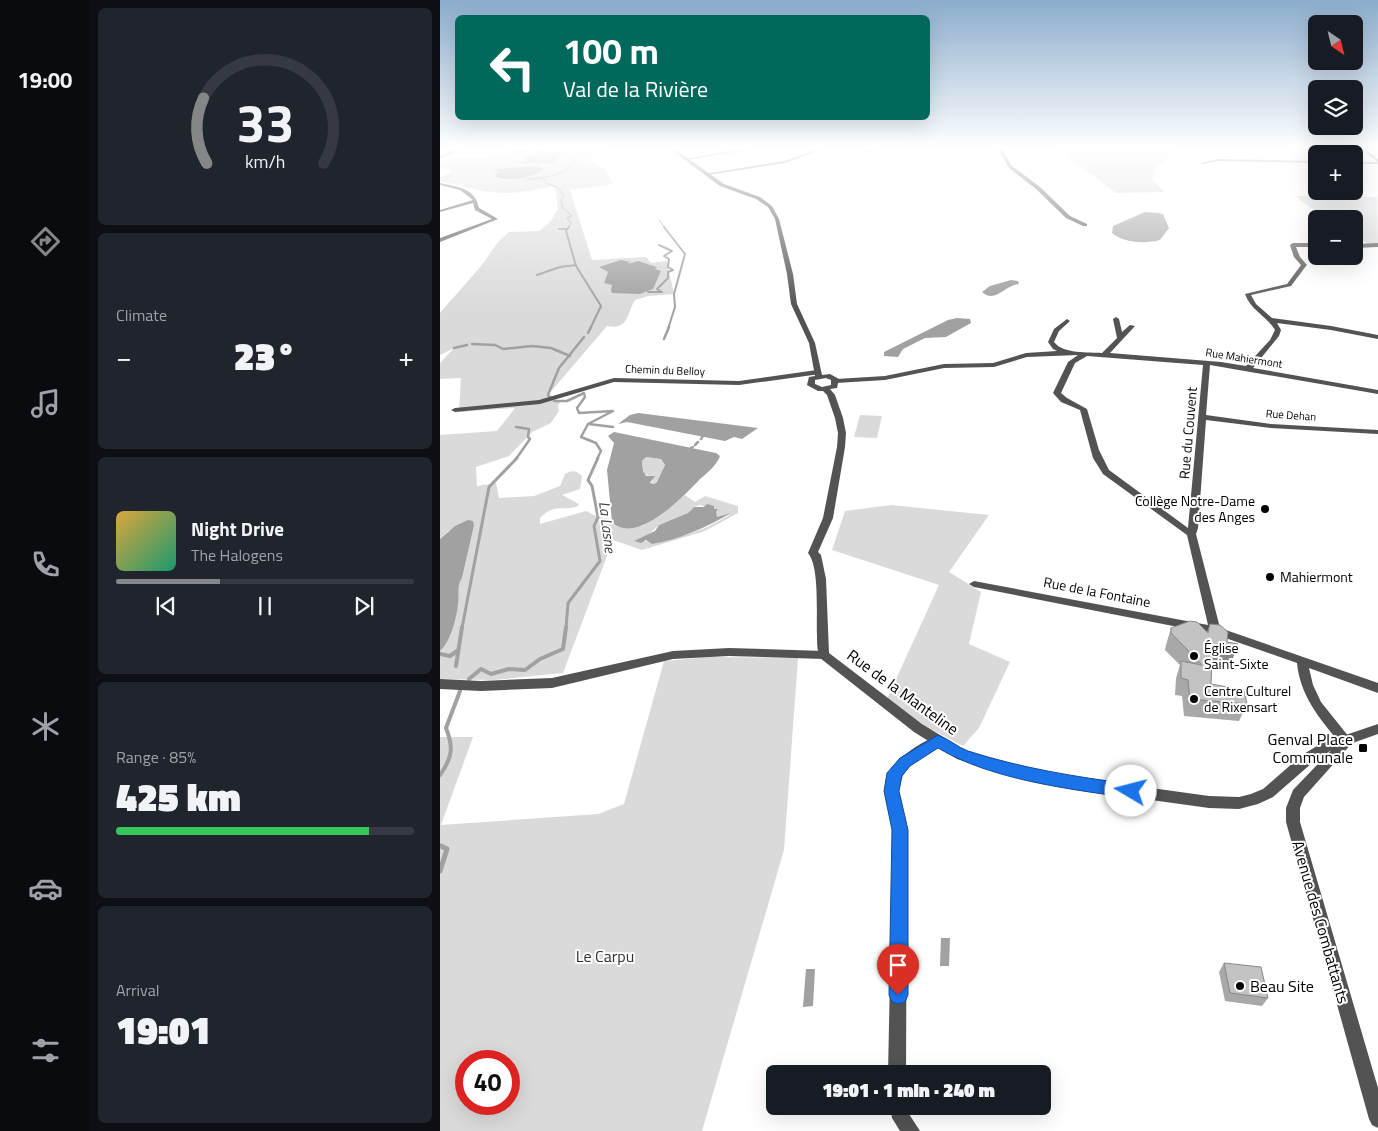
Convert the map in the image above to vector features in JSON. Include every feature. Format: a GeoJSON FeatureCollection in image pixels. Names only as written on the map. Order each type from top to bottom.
{"type":"FeatureCollection","features":[{"type":"Feature","properties":{"kind":"street"},"geometry":{"type":"LineString","coordinates":[[440,211],[473,202]]}},
{"type":"Feature","properties":{"kind":"street"},"geometry":{"type":"LineString","coordinates":[[440,240],[496,220],[477,209],[476,202]]}},
{"type":"Feature","properties":{"kind":"street"},"geometry":{"type":"LineString","coordinates":[[765,202],[774,212],[790,274],[794,304],[812,342],[818,374]]}},
{"type":"Feature","properties":{"kind":"street"},"geometry":{"type":"LineString","coordinates":[[1052,202],[1068,217],[1085,225]]}},
{"type":"Feature","properties":{"kind":"street"},"geometry":{"type":"LineString","coordinates":[[1250,368],[1255,358],[1277,335],[1277,327],[1271,320],[1261,314],[1251,302],[1248,294],[1287,286],[1304,265],[1297,257],[1293,245],[1308,245]]}},
{"type":"Feature","properties":{"kind":"street"},"geometry":{"type":"LineString","coordinates":[[1363,246],[1378,245]]}},
{"type":"Feature","properties":{"kind":"street"},"geometry":{"type":"LineString","coordinates":[[1116,319],[1120,338]]}},
{"type":"Feature","properties":{"kind":"street"},"geometry":{"type":"LineString","coordinates":[[1271,320],[1331,328],[1378,337]]}},
{"type":"Feature","properties":{"kind":"street"},"geometry":{"type":"LineString","coordinates":[[1067,322],[1056,330],[1051,342],[1055,348],[1068,352]]}},
{"type":"Feature","properties":{"kind":"street"},"geometry":{"type":"LineString","coordinates":[[1105,354],[1132,326]]}},
{"type":"Feature","properties":{"kind":"street","name":"Rue Mahiermont"},"geometry":{"type":"LineString","coordinates":[[836,381],[885,378],[944,366],[994,365],[1026,355],[1068,352],[1250,368],[1378,392]]}},
{"type":"Feature","properties":{"kind":"street"},"geometry":{"type":"LineString","coordinates":[[1086,353],[1072,362],[1057,393],[1064,400],[1083,409],[1099,458],[1106,472],[1191,534],[1215,630]]}},
{"type":"Feature","properties":{"kind":"street","name":"Rue du Couvent"},"geometry":{"type":"LineString","coordinates":[[1191,534],[1204,417],[1207,363]]}},
{"type":"Feature","properties":{"kind":"street"},"geometry":{"type":"LineString","coordinates":[[818,374],[830,377],[836,381],[834,386],[826,388],[811,385],[812,379],[818,374]]}},
{"type":"Feature","properties":{"kind":"street","name":"Chemin du Belloy"},"geometry":{"type":"LineString","coordinates":[[455,410],[540,402],[614,380],[739,383],[818,374]]}},
{"type":"Feature","properties":{"kind":"street"},"geometry":{"type":"LineString","coordinates":[[440,684],[481,686],[570,680],[619,665],[673,654],[738,652],[824,655],[821,640],[821,580],[816,555],[813,553],[828,518],[842,433],[831,395],[826,388]]}},
{"type":"Feature","properties":{"kind":"street","name":"Rue Dehan"},"geometry":{"type":"LineString","coordinates":[[1204,417],[1271,426],[1378,432]]}},
{"type":"Feature","properties":{"kind":"street","name":"Rue de la Fontaine"},"geometry":{"type":"LineString","coordinates":[[974,584],[1215,630],[1378,688]]}},
{"type":"Feature","properties":{"kind":"street","name":"Rue de la Manteline"},"geometry":{"type":"LineString","coordinates":[[824,655],[938,741],[962,755],[1005,768],[1072,783],[1209,802],[1239,803],[1254,800],[1268,793],[1307,760],[1326,748],[1347,742],[1378,729]]}},
{"type":"Feature","properties":{"kind":"street"},"geometry":{"type":"LineString","coordinates":[[1302,661],[1302,672],[1312,701],[1347,742]]}},
{"type":"Feature","properties":{"kind":"street"},"geometry":{"type":"LineString","coordinates":[[897,1065],[900,830],[892,782],[895,773],[905,762],[938,741]]}},
{"type":"Feature","properties":{"kind":"street","name":"Avenue des Combattants"},"geometry":{"type":"LineString","coordinates":[[1347,742],[1298,794],[1293,808],[1293,822],[1378,1119]]}},
{"type":"Feature","properties":{"kind":"street"},"geometry":{"type":"LineString","coordinates":[[900,1115],[911,1131]]}},
{"type":"Feature","properties":{"kind":"green space"},"geometry":{"type":"Polygon","coordinates":[[[557,202],[574,202],[592,260],[646,257],[651,263],[667,261],[674,294],[648,296],[635,300],[623,323],[614,327],[607,326],[548,395],[554,401],[561,402],[558,405],[559,411],[551,423],[532,432],[509,456],[476,467],[477,486],[496,483],[499,498],[534,496],[560,486],[567,473],[574,471],[580,474],[582,476],[580,489],[562,495],[579,504],[578,506],[550,510],[540,518],[540,524],[586,511],[598,517],[612,519],[612,522],[642,526],[661,515],[685,495],[695,502],[705,496],[738,506],[738,513],[705,531],[642,550],[613,540],[563,673],[494,680],[440,679],[440,651],[449,636],[456,615],[459,584],[474,523],[448,531],[440,539],[440,435],[497,431],[515,408],[459,412],[461,378],[440,379],[440,363],[454,348],[440,355],[440,313],[481,266],[498,242],[509,232],[539,231],[551,221],[558,209],[557,202]],[[700,505],[694,507],[688,513],[659,525],[647,536],[636,540],[660,541],[672,539],[710,526],[731,514],[717,517],[713,509],[700,505]]]}},
{"type":"Feature","properties":{"kind":"green space"},"geometry":{"type":"Polygon","coordinates":[[[1303,202],[1377,202],[1378,244],[1368,244],[1363,241],[1363,210],[1314,210],[1303,202]]]}},
{"type":"Feature","properties":{"kind":"green space"},"geometry":{"type":"Polygon","coordinates":[[[860,415],[882,416],[877,438],[854,437],[860,415]]]}},
{"type":"Feature","properties":{"kind":"green space"},"geometry":{"type":"Polygon","coordinates":[[[646,457],[661,459],[665,466],[660,478],[653,484],[650,484],[653,481],[652,476],[644,475],[642,461],[646,457]]]}},
{"type":"Feature","properties":{"kind":"green space"},"geometry":{"type":"Polygon","coordinates":[[[891,505],[989,515],[949,572],[981,592],[969,644],[1010,662],[979,728],[963,746],[927,727],[887,699],[939,585],[832,550],[845,511],[891,505]]]}},
{"type":"Feature","properties":{"kind":"green space","name":"Le Carpu"},"geometry":{"type":"Polygon","coordinates":[[[709,657],[798,658],[784,850],[702,1131],[440,1131],[440,737],[473,737],[441,825],[598,814],[624,804],[664,661],[709,657]]]}},
{"type":"Feature","properties":{"kind":"shaded area"},"geometry":{"type":"Polygon","coordinates":[[[1145,212],[1163,214],[1169,228],[1160,240],[1135,242],[1122,239],[1112,233],[1113,226],[1145,212]]]}},
{"type":"Feature","properties":{"kind":"shaded area"},"geometry":{"type":"Polygon","coordinates":[[[621,260],[630,262],[628,264],[638,261],[657,267],[655,269],[661,271],[653,289],[640,294],[612,293],[612,285],[604,283],[608,272],[599,267],[621,260]]]}},
{"type":"Feature","properties":{"kind":"shaded area"},"geometry":{"type":"Polygon","coordinates":[[[1011,280],[1018,281],[1019,284],[1009,287],[996,295],[991,296],[982,292],[990,286],[1011,280]]]}},
{"type":"Feature","properties":{"kind":"shaded area"},"geometry":{"type":"Polygon","coordinates":[[[957,318],[970,319],[971,323],[946,337],[925,338],[903,349],[898,357],[884,356],[884,352],[948,320],[957,318]]]}},
{"type":"Feature","properties":{"kind":"shaded area"},"geometry":{"type":"Polygon","coordinates":[[[638,413],[758,428],[742,439],[734,437],[725,441],[627,422],[618,424],[630,415],[638,413]]]}},
{"type":"Feature","properties":{"kind":"shaded area"},"geometry":{"type":"Polygon","coordinates":[[[614,432],[716,453],[720,456],[712,469],[659,516],[634,528],[622,528],[612,522],[607,470],[614,443],[608,436],[614,432]],[[646,457],[642,461],[643,471],[646,476],[655,476],[650,483],[654,484],[657,482],[665,465],[661,459],[646,457]]]}},
{"type":"Feature","properties":{"kind":"shaded area"},"geometry":{"type":"Polygon","coordinates":[[[707,504],[714,506],[714,509],[718,509],[716,512],[717,517],[731,513],[702,528],[672,539],[652,544],[646,540],[641,543],[634,541],[655,531],[659,525],[688,513],[694,507],[704,507],[707,504]]]}},
{"type":"Feature","properties":{"kind":"shaded area"},"geometry":{"type":"Polygon","coordinates":[[[468,520],[473,521],[474,525],[459,584],[456,616],[450,636],[440,651],[440,539],[455,526],[468,520]]]}},
{"type":"Feature","properties":{"kind":"shaded area"},"geometry":{"type":"Polygon","coordinates":[[[941,938],[950,938],[949,966],[940,966],[941,938]]]}},
{"type":"Feature","properties":{"kind":"shaded area"},"geometry":{"type":"Polygon","coordinates":[[[806,969],[815,969],[813,1006],[803,1007],[806,969]]]}},
{"type":"Feature","properties":{"kind":"building"},"geometry":{"type":"Polygon","coordinates":[[[1190,621],[1197,622],[1208,633],[1210,624],[1220,625],[1228,632],[1227,642],[1238,644],[1212,654],[1211,684],[1244,690],[1247,704],[1190,699],[1188,680],[1181,678],[1181,661],[1202,665],[1171,633],[1171,628],[1190,621]]]}},
{"type":"Feature","properties":{"kind":"building"},"geometry":{"type":"Polygon","coordinates":[[[1224,963],[1261,967],[1268,998],[1230,993],[1224,963]]]}},
{"type":"Feature","properties":{"kind":"waterway","name":"La Lasne"},"geometry":{"type":"LineString","coordinates":[[561,202],[563,208],[572,216],[567,218],[571,223],[568,228]]}},
{"type":"Feature","properties":{"kind":"waterway"},"geometry":{"type":"LineString","coordinates":[[659,220],[665,228]]}},
{"type":"Feature","properties":{"kind":"waterway","name":"La Lasne"},"geometry":{"type":"LineString","coordinates":[[569,227],[566,231],[576,265]]}},
{"type":"Feature","properties":{"kind":"waterway"},"geometry":{"type":"LineString","coordinates":[[664,227],[685,254],[674,294],[675,307],[668,329]]}},
{"type":"Feature","properties":{"kind":"waterway","name":"La Lasne"},"geometry":{"type":"LineString","coordinates":[[559,229],[567,229]]}},
{"type":"Feature","properties":{"kind":"waterway"},"geometry":{"type":"LineString","coordinates":[[648,292],[662,292],[657,289],[668,278],[668,272],[673,270],[668,267],[669,259],[664,256],[672,251],[659,245]]}},
{"type":"Feature","properties":{"kind":"waterway"},"geometry":{"type":"LineString","coordinates":[[537,275],[560,267],[576,265]]}},
{"type":"Feature","properties":{"kind":"waterway","name":"La Lasne"},"geometry":{"type":"LineString","coordinates":[[576,265],[601,306],[590,329]]}},
{"type":"Feature","properties":{"kind":"waterway"},"geometry":{"type":"LineString","coordinates":[[664,339],[669,327]]}},
{"type":"Feature","properties":{"kind":"waterway","name":"La Lasne"},"geometry":{"type":"LineString","coordinates":[[588,333],[590,329]]}},
{"type":"Feature","properties":{"kind":"waterway","name":"La Lasne"},"geometry":{"type":"LineString","coordinates":[[569,356],[584,337]]}},
{"type":"Feature","properties":{"kind":"waterway"},"geometry":{"type":"LineString","coordinates":[[472,344],[495,345],[503,349],[532,346],[551,348],[569,356]]}},
{"type":"Feature","properties":{"kind":"waterway"},"geometry":{"type":"LineString","coordinates":[[454,348],[467,345]]}},
{"type":"Feature","properties":{"kind":"waterway","name":"La Lasne"},"geometry":{"type":"LineString","coordinates":[[551,398],[548,395],[559,368],[569,356]]}},
{"type":"Feature","properties":{"kind":"waterway","name":"La Lasne"},"geometry":{"type":"LineString","coordinates":[[554,401],[567,401],[584,393],[585,397],[577,408],[579,413],[613,411],[588,424],[581,437],[596,443],[601,451],[597,459]]}},
{"type":"Feature","properties":{"kind":"waterway"},"geometry":{"type":"LineString","coordinates":[[589,424],[613,427]]}},
{"type":"Feature","properties":{"kind":"waterway"},"geometry":{"type":"LineString","coordinates":[[516,427],[529,429],[528,437],[530,439],[516,459]]}},
{"type":"Feature","properties":{"kind":"waterway"},"geometry":{"type":"LineString","coordinates":[[695,445],[698,442]]}},
{"type":"Feature","properties":{"kind":"waterway"},"geometry":{"type":"LineString","coordinates":[[462,628],[489,487],[517,458]]}},
{"type":"Feature","properties":{"kind":"waterway","name":"La Lasne"},"geometry":{"type":"LineString","coordinates":[[566,628],[568,603],[600,561],[594,526],[598,517],[592,486],[588,480],[598,458]]}},
{"type":"Feature","properties":{"kind":"waterway"},"geometry":{"type":"LineString","coordinates":[[456,666],[462,627]]}},
{"type":"Feature","properties":{"kind":"waterway","name":"La Lasne"},"geometry":{"type":"LineString","coordinates":[[469,679],[481,669],[491,674],[509,669],[525,670],[540,659],[563,649],[566,627]]}},
{"type":"Feature","properties":{"kind":"waterway"},"geometry":{"type":"LineString","coordinates":[[440,654],[450,656],[457,651]]}},
{"type":"Feature","properties":{"kind":"waterway","name":"La Lasne"},"geometry":{"type":"LineString","coordinates":[[440,775],[449,758],[451,747],[446,728],[460,691]]}},
{"type":"Feature","properties":{"kind":"waterway","name":"La Lasne"},"geometry":{"type":"LineString","coordinates":[[440,846],[444,848]]}},
{"type":"Feature","properties":{"kind":"waterway","name":"La Lasne"},"geometry":{"type":"LineString","coordinates":[[440,871],[447,849],[441,846]]}},
{"type":"Feature","properties":{"kind":"place","name":"Collège Notre-Dame des Anges"},"geometry":{"type":"Point","coordinates":[1265,509]}},
{"type":"Feature","properties":{"kind":"place","name":"Mahiermont"},"geometry":{"type":"Point","coordinates":[1270,577]}},
{"type":"Feature","properties":{"kind":"place","name":"Église Saint-Sixte"},"geometry":{"type":"Point","coordinates":[1194,656]}},
{"type":"Feature","properties":{"kind":"place","name":"Centre Culturel de Rixensart"},"geometry":{"type":"Point","coordinates":[1194,699]}},
{"type":"Feature","properties":{"kind":"place","name":"Genval Place Communale"},"geometry":{"type":"Point","coordinates":[1363,748]}},
{"type":"Feature","properties":{"kind":"place","name":"Beau Site"},"geometry":{"type":"Point","coordinates":[1240,986]}},
{"type":"Feature","properties":{"kind":"route"},"geometry":{"type":"LineString","coordinates":[[898,995],[900,830],[892,782],[895,773],[905,762],[938,741],[962,755],[1005,768],[1072,783],[1131,791]]}}]}
